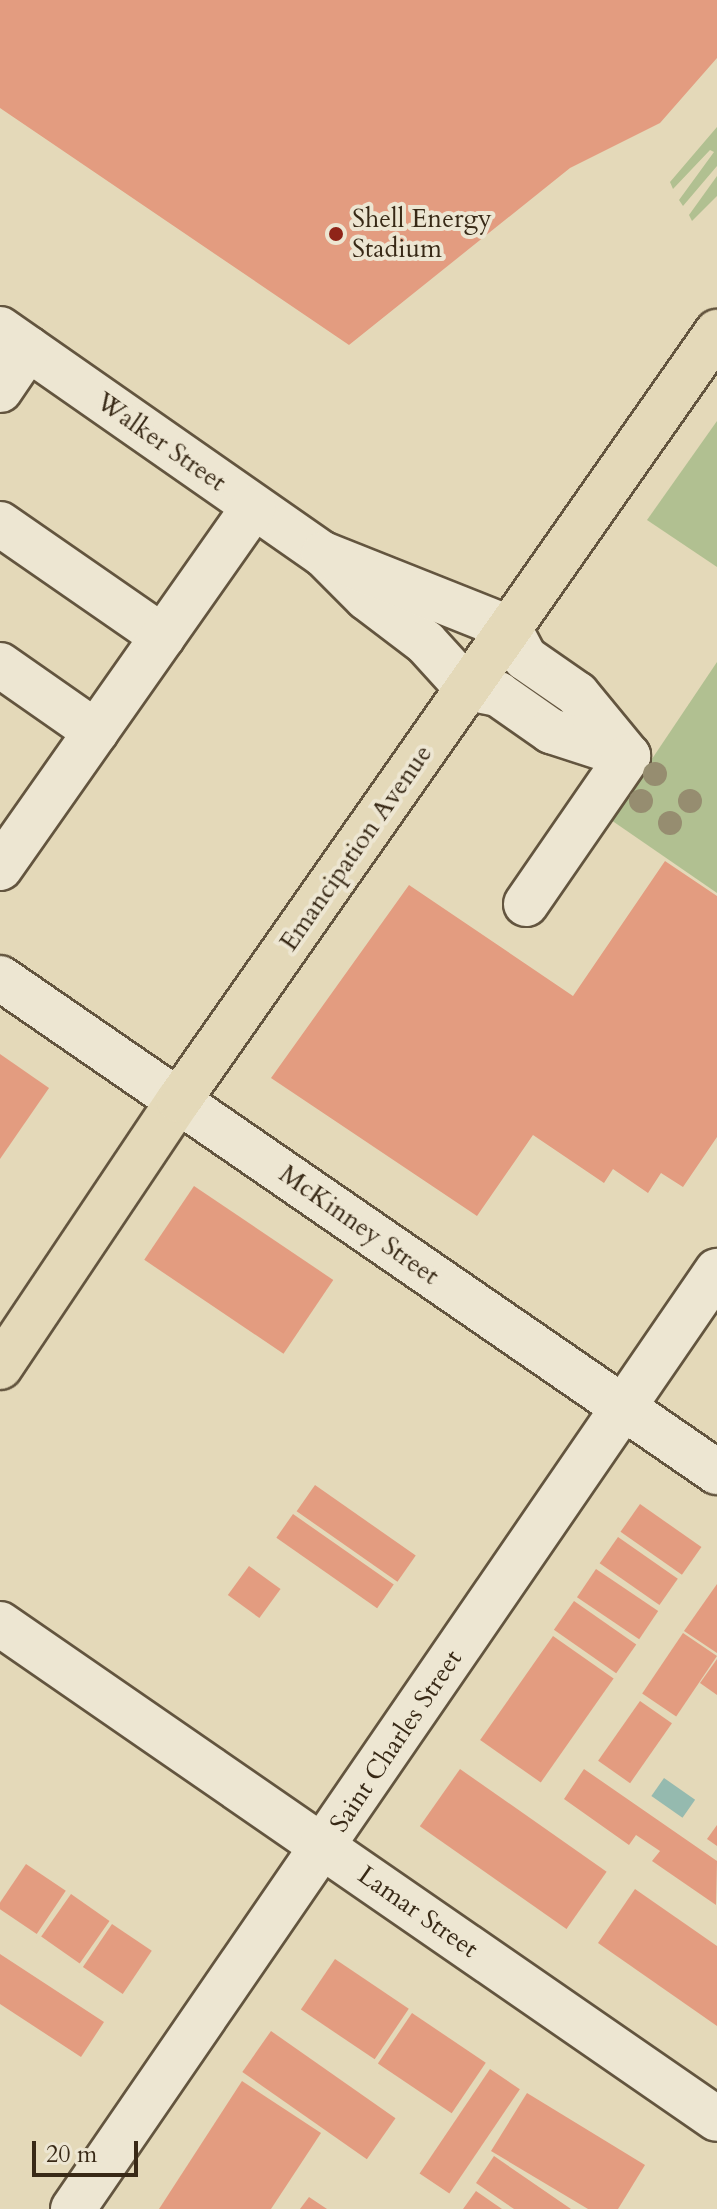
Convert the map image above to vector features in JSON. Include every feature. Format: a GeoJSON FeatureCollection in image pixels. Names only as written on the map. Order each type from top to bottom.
{"type":"FeatureCollection","features":[{"type":"Feature","properties":{"kind":"main road","name":"Emancipation Avenue"},"geometry":{"type":"LineString","coordinates":[[0,1367],[179,1100],[717,332]]}},
{"type":"Feature","properties":{"kind":"street","name":"Walker Street"},"geometry":{"type":"LineString","coordinates":[[14,339],[323,554],[367,598],[426,643],[467,688]]}},
{"type":"Feature","properties":{"kind":"street"},"geometry":{"type":"LineString","coordinates":[[0,390],[14,339]]}},
{"type":"Feature","properties":{"kind":"street"},"geometry":{"type":"LineString","coordinates":[[4,852],[96,732],[254,507]]}},
{"type":"Feature","properties":{"kind":"street"},"geometry":{"type":"LineString","coordinates":[[0,524],[163,637]]}},
{"type":"Feature","properties":{"kind":"street","name":"Walker Street"},"geometry":{"type":"LineString","coordinates":[[323,554],[509,628]]}},
{"type":"Feature","properties":{"kind":"street"},"geometry":{"type":"LineString","coordinates":[[509,628],[525,658],[577,694],[628,756]]}},
{"type":"Feature","properties":{"kind":"street"},"geometry":{"type":"LineString","coordinates":[[0,665],[96,732]]}},
{"type":"Feature","properties":{"kind":"street"},"geometry":{"type":"LineString","coordinates":[[467,688],[498,694],[551,731],[628,756]]}},
{"type":"Feature","properties":{"kind":"street"},"geometry":{"type":"LineString","coordinates":[[526,904],[628,756]]}},
{"type":"Feature","properties":{"kind":"street","name":"McKinney Street"},"geometry":{"type":"LineString","coordinates":[[0,978],[717,1472]]}},
{"type":"Feature","properties":{"kind":"street","name":"Saint Charles Street"},"geometry":{"type":"LineString","coordinates":[[73,2209],[717,1271]]}},
{"type":"Feature","properties":{"kind":"street","name":"Lamar Street"},"geometry":{"type":"LineString","coordinates":[[0,1624],[717,2119]]}},
{"type":"Feature","properties":{"kind":"green space"},"geometry":{"type":"Polygon","coordinates":[[[717,127],[717,166],[683,206],[679,200],[714,152],[710,150],[673,189],[670,182],[717,127]]]}},
{"type":"Feature","properties":{"kind":"green space"},"geometry":{"type":"Polygon","coordinates":[[[717,176],[717,196],[692,221],[689,215],[717,176]]]}},
{"type":"Feature","properties":{"kind":"green space"},"geometry":{"type":"Polygon","coordinates":[[[717,421],[717,567],[647,520],[717,421]]]}},
{"type":"Feature","properties":{"kind":"green space"},"geometry":{"type":"Polygon","coordinates":[[[717,662],[717,893],[611,820],[717,662]]]}},
{"type":"Feature","properties":{"kind":"water"},"geometry":{"type":"Polygon","coordinates":[[[664,1778],[695,1800],[683,1818],[651,1796],[664,1778]]]}},
{"type":"Feature","properties":{"kind":"building","name":"Shell Energy Stadium"},"geometry":{"type":"Polygon","coordinates":[[[0,0],[717,0],[717,58],[660,123],[570,168],[349,345],[0,108],[0,0]]]}},
{"type":"Feature","properties":{"kind":"building"},"geometry":{"type":"Polygon","coordinates":[[[665,861],[717,896],[717,1137],[683,1187],[661,1173],[648,1193],[613,1169],[604,1183],[533,1135],[477,1216],[271,1078],[409,885],[573,996],[665,861]]]}},
{"type":"Feature","properties":{"kind":"building"},"geometry":{"type":"Polygon","coordinates":[[[0,1054],[49,1088],[0,1159],[0,1054]]]}},
{"type":"Feature","properties":{"kind":"building"},"geometry":{"type":"Polygon","coordinates":[[[194,1186],[333,1280],[284,1354],[144,1260],[194,1186]]]}},
{"type":"Feature","properties":{"kind":"building"},"geometry":{"type":"Polygon","coordinates":[[[315,1485],[416,1556],[397,1582],[297,1511],[315,1485]]]}},
{"type":"Feature","properties":{"kind":"building"},"geometry":{"type":"Polygon","coordinates":[[[640,1504],[701,1547],[682,1575],[620,1532],[640,1504]]]}},
{"type":"Feature","properties":{"kind":"building"},"geometry":{"type":"Polygon","coordinates":[[[293,1514],[394,1585],[377,1608],[276,1538],[293,1514]]]}},
{"type":"Feature","properties":{"kind":"building"},"geometry":{"type":"Polygon","coordinates":[[[618,1537],[678,1579],[659,1605],[600,1563],[618,1537]]]}},
{"type":"Feature","properties":{"kind":"building"},"geometry":{"type":"Polygon","coordinates":[[[249,1566],[281,1589],[259,1618],[228,1595],[249,1566]]]}},
{"type":"Feature","properties":{"kind":"building"},"geometry":{"type":"Polygon","coordinates":[[[596,1569],[658,1611],[639,1639],[577,1597],[596,1569]]]}},
{"type":"Feature","properties":{"kind":"building"},"geometry":{"type":"Polygon","coordinates":[[[717,1584],[717,1653],[684,1631],[717,1584]]]}},
{"type":"Feature","properties":{"kind":"building"},"geometry":{"type":"Polygon","coordinates":[[[574,1601],[636,1645],[616,1673],[554,1630],[574,1601]]]}},
{"type":"Feature","properties":{"kind":"building"},"geometry":{"type":"Polygon","coordinates":[[[683,1633],[717,1656],[676,1716],[642,1694],[683,1633]]]}},
{"type":"Feature","properties":{"kind":"building"},"geometry":{"type":"Polygon","coordinates":[[[553,1636],[614,1678],[541,1782],[480,1740],[553,1636]]]}},
{"type":"Feature","properties":{"kind":"building"},"geometry":{"type":"Polygon","coordinates":[[[717,1659],[717,1695],[700,1683],[717,1659]]]}},
{"type":"Feature","properties":{"kind":"building"},"geometry":{"type":"Polygon","coordinates":[[[640,1701],[672,1723],[630,1783],[598,1761],[640,1701]]]}},
{"type":"Feature","properties":{"kind":"building"},"geometry":{"type":"Polygon","coordinates":[[[460,1769],[607,1872],[566,1929],[420,1826],[460,1769]]]}},
{"type":"Feature","properties":{"kind":"building"},"geometry":{"type":"Polygon","coordinates":[[[584,1769],[717,1861],[716,1905],[652,1861],[660,1851],[636,1835],[629,1845],[564,1799],[584,1769]]]}},
{"type":"Feature","properties":{"kind":"building"},"geometry":{"type":"Polygon","coordinates":[[[717,1825],[717,1846],[707,1839],[717,1825]]]}},
{"type":"Feature","properties":{"kind":"building"},"geometry":{"type":"Polygon","coordinates":[[[26,1864],[66,1891],[37,1934],[0,1909],[0,1903],[26,1864]]]}},
{"type":"Feature","properties":{"kind":"building"},"geometry":{"type":"Polygon","coordinates":[[[635,1889],[717,1946],[717,2026],[598,1943],[635,1889]]]}},
{"type":"Feature","properties":{"kind":"building"},"geometry":{"type":"Polygon","coordinates":[[[71,1894],[110,1921],[80,1964],[41,1937],[71,1894]]]}},
{"type":"Feature","properties":{"kind":"building"},"geometry":{"type":"Polygon","coordinates":[[[112,1924],[152,1951],[123,1994],[83,1967],[112,1924]]]}},
{"type":"Feature","properties":{"kind":"building"},"geometry":{"type":"Polygon","coordinates":[[[0,1954],[104,2022],[81,2057],[0,2004],[0,1954]]]}},
{"type":"Feature","properties":{"kind":"building"},"geometry":{"type":"Polygon","coordinates":[[[335,1959],[409,2009],[375,2059],[301,2010],[335,1959]]]}},
{"type":"Feature","properties":{"kind":"building"},"geometry":{"type":"Polygon","coordinates":[[[412,2013],[486,2063],[452,2113],[378,2064],[412,2013]]]}},
{"type":"Feature","properties":{"kind":"building"},"geometry":{"type":"Polygon","coordinates":[[[271,2031],[396,2118],[367,2159],[242,2072],[271,2031]]]}},
{"type":"Feature","properties":{"kind":"building"},"geometry":{"type":"Polygon","coordinates":[[[490,2069],[520,2089],[449,2194],[420,2173],[490,2069]]]}},
{"type":"Feature","properties":{"kind":"building"},"geometry":{"type":"Polygon","coordinates":[[[242,2081],[321,2133],[271,2209],[159,2209],[242,2081]]]}},
{"type":"Feature","properties":{"kind":"building"},"geometry":{"type":"Polygon","coordinates":[[[527,2093],[645,2165],[618,2209],[588,2209],[491,2151],[527,2093]]]}},
{"type":"Feature","properties":{"kind":"building"},"geometry":{"type":"Polygon","coordinates":[[[494,2156],[571,2209],[514,2209],[476,2183],[494,2156]]]}},
{"type":"Feature","properties":{"kind":"building"},"geometry":{"type":"Polygon","coordinates":[[[476,2191],[502,2209],[463,2209],[476,2191]]]}},
{"type":"Feature","properties":{"kind":"building"},"geometry":{"type":"Polygon","coordinates":[[[309,2197],[327,2209],[300,2209],[309,2197]]]}},
{"type":"Feature","properties":{"kind":"place","name":"Shell Energy Stadium"},"geometry":{"type":"Point","coordinates":[336,234]}}]}
